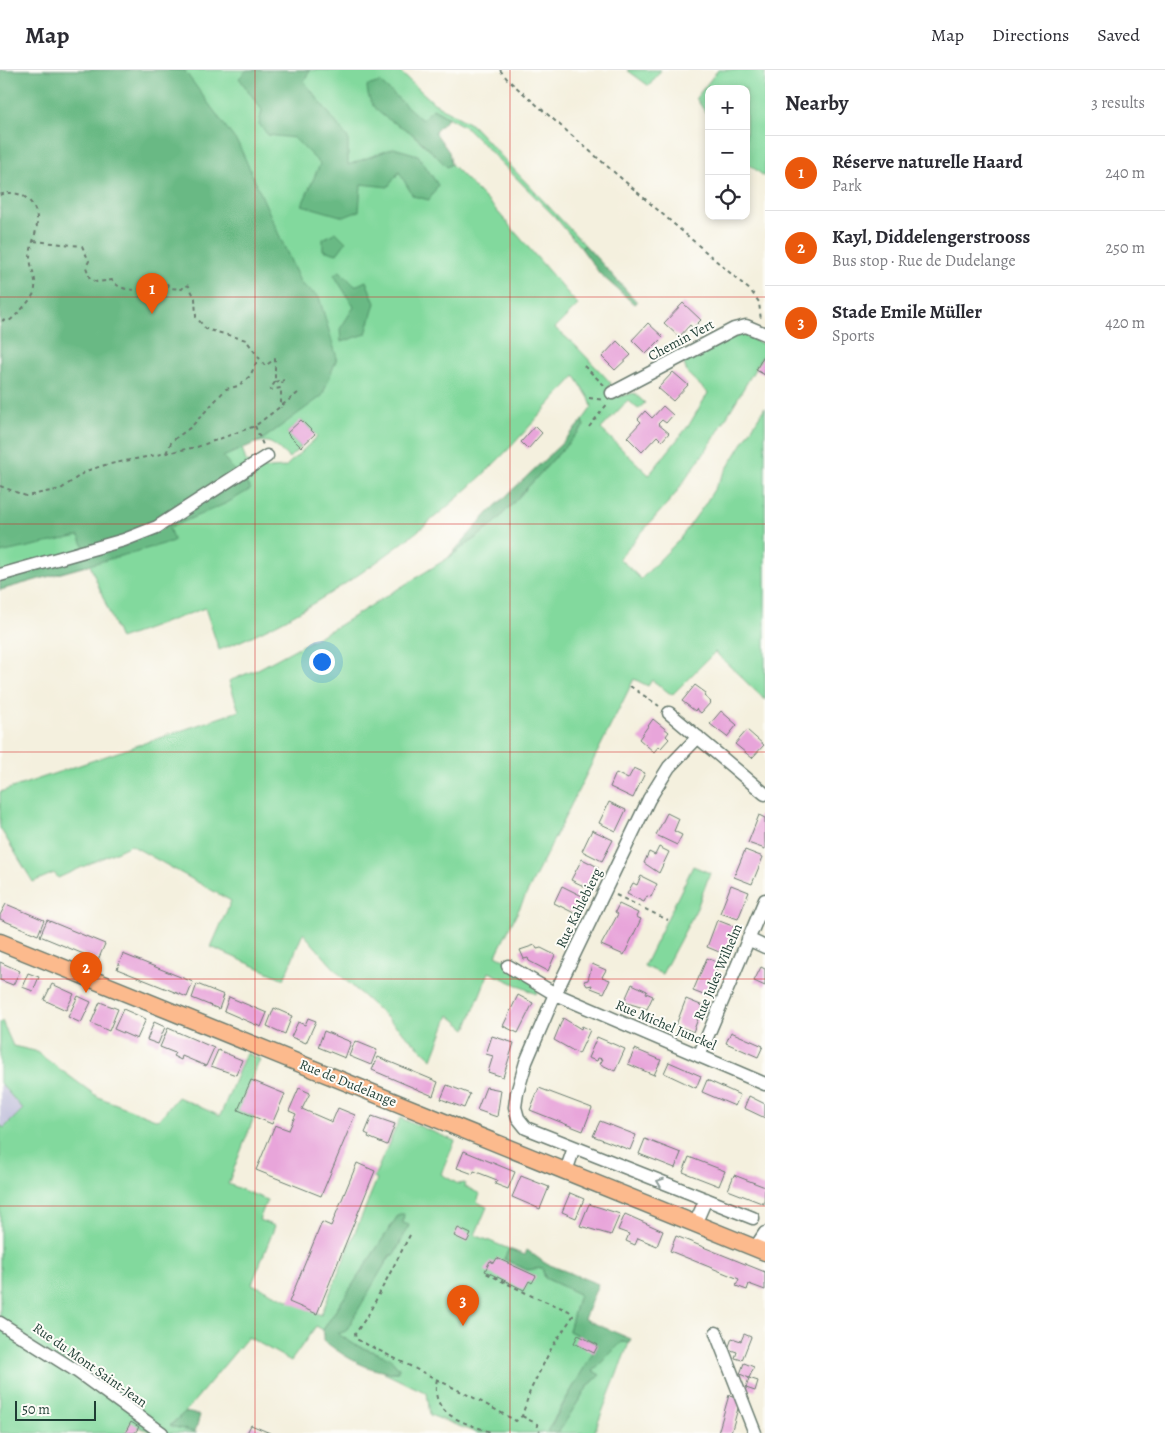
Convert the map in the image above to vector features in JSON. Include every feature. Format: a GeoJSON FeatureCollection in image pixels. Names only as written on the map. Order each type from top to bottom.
{"type":"FeatureCollection","features":[{"type":"Feature","properties":{"kind":"main road","name":"Rue de Dudelange"},"geometry":{"type":"LineString","coordinates":[[0,942],[760,1250]]}},
{"type":"Feature","properties":{"kind":"street","name":"Chemin Vert"},"geometry":{"type":"LineString","coordinates":[[612,393],[734,329],[746,326],[763,332]]}},
{"type":"Feature","properties":{"kind":"street"},"geometry":{"type":"LineString","coordinates":[[0,575],[124,540],[158,527],[268,456]]}},
{"type":"Feature","properties":{"kind":"street"},"geometry":{"type":"LineString","coordinates":[[669,713],[765,794]]}},
{"type":"Feature","properties":{"kind":"street","name":"Rue Kahlebierg"},"geometry":{"type":"LineString","coordinates":[[574,1148],[526,1128],[518,1118],[515,1107],[526,1062],[555,994],[649,799],[669,767],[698,737]]}},
{"type":"Feature","properties":{"kind":"street","name":"Rue Jules Wilhelm"},"geometry":{"type":"LineString","coordinates":[[699,1056],[765,900]]}},
{"type":"Feature","properties":{"kind":"street"},"geometry":{"type":"LineString","coordinates":[[748,939],[765,947]]}},
{"type":"Feature","properties":{"kind":"street","name":"Rue Michel Junckel"},"geometry":{"type":"LineString","coordinates":[[508,966],[555,994],[765,1084]]}},
{"type":"Feature","properties":{"kind":"street"},"geometry":{"type":"LineString","coordinates":[[566,1171],[574,1148],[753,1218]]}},
{"type":"Feature","properties":{"kind":"street"},"geometry":{"type":"LineString","coordinates":[[695,1224],[706,1200]]}},
{"type":"Feature","properties":{"kind":"street"},"geometry":{"type":"LineString","coordinates":[[760,1250],[765,1234]]}},
{"type":"Feature","properties":{"kind":"street","name":"Rue du Mont Saint-Jean"},"geometry":{"type":"LineString","coordinates":[[0,1323],[78,1372],[162,1433]]}},
{"type":"Feature","properties":{"kind":"street"},"geometry":{"type":"LineString","coordinates":[[716,1332],[755,1433]]}},
{"type":"Feature","properties":{"kind":"path"},"geometry":{"type":"LineString","coordinates":[[500,70],[508,80],[751,291],[759,302],[763,332]]}},
{"type":"Feature","properties":{"kind":"path"},"geometry":{"type":"LineString","coordinates":[[0,195],[15,192],[26,197],[35,210],[38,223],[30,258],[36,280],[34,292],[16,317],[9,321],[0,320]]}},
{"type":"Feature","properties":{"kind":"path"},"geometry":{"type":"LineString","coordinates":[[34,241],[82,246],[86,251],[89,261],[86,267],[90,279],[96,282],[112,280],[115,284],[126,290],[156,288],[162,282],[166,282],[170,288],[175,289],[182,289],[185,285],[189,286],[195,298],[196,318],[206,329],[246,340],[265,366],[275,359],[275,382],[270,390],[281,388]]}},
{"type":"Feature","properties":{"kind":"path"},"geometry":{"type":"LineString","coordinates":[[166,454],[172,440],[191,427],[226,389],[238,386],[250,376],[259,357]]}},
{"type":"Feature","properties":{"kind":"path"},"geometry":{"type":"LineString","coordinates":[[275,382],[283,380],[281,408]]}},
{"type":"Feature","properties":{"kind":"path"},"geometry":{"type":"LineString","coordinates":[[0,486],[26,496],[60,489],[86,471],[105,465],[197,447],[255,426],[298,394]]}},
{"type":"Feature","properties":{"kind":"path"},"geometry":{"type":"LineString","coordinates":[[255,426],[268,456]]}},
{"type":"Feature","properties":{"kind":"path"},"geometry":{"type":"LineString","coordinates":[[630,686],[669,713]]}},
{"type":"Feature","properties":{"kind":"path"},"geometry":{"type":"LineString","coordinates":[[605,889],[668,920]]}},
{"type":"Feature","properties":{"kind":"path"},"geometry":{"type":"LineString","coordinates":[[410,1235],[355,1336],[358,1341],[437,1378],[516,1421],[522,1416],[530,1391],[552,1347],[571,1320],[572,1313],[484,1272]]}},
{"type":"Feature","properties":{"kind":"path"},"geometry":{"type":"LineString","coordinates":[[437,1378],[434,1392],[444,1411],[464,1422],[493,1433]]}},
{"type":"Feature","properties":{"kind":"path"},"geometry":{"type":"LineString","coordinates":[[522,1416],[538,1424],[540,1433]]}},
{"type":"Feature","properties":{"kind":"shaded area"},"geometry":{"type":"Polygon","coordinates":[[[0,1083],[23,1109],[4,1129],[0,1125],[0,1083]]]}},
{"type":"Feature","properties":{"kind":"green space"},"geometry":{"type":"Polygon","coordinates":[[[0,70],[398,70],[434,103],[472,125],[585,245],[581,248],[555,217],[467,128],[433,109],[410,132],[447,166],[451,164],[491,204],[578,305],[555,328],[575,345],[611,383],[606,392],[612,398],[634,393],[645,403],[638,409],[628,400],[601,429],[649,475],[689,425],[708,393],[687,373],[683,360],[739,333],[765,345],[765,352],[713,440],[673,497],[619,558],[641,579],[679,540],[705,504],[765,407],[765,700],[715,652],[672,695],[652,680],[648,686],[634,679],[496,955],[543,979],[536,994],[489,972],[466,1029],[449,1015],[432,1059],[340,975],[303,933],[284,979],[211,947],[231,901],[131,845],[58,878],[54,873],[33,882],[0,828],[0,792],[239,711],[229,681],[258,669],[338,626],[448,558],[492,526],[584,426],[582,421],[592,407],[589,398],[575,376],[490,468],[461,495],[397,547],[363,572],[291,616],[219,650],[205,608],[120,639],[90,565],[0,590],[0,70]],[[302,420],[287,433],[301,447],[289,458],[268,442],[242,448],[246,461],[257,469],[285,467],[317,437],[302,420]]]}},
{"type":"Feature","properties":{"kind":"green space"},"geometry":{"type":"Polygon","coordinates":[[[0,70],[184,70],[239,145],[301,284],[319,297],[337,358],[322,396],[262,440],[223,457],[251,489],[227,503],[169,528],[174,541],[0,590],[0,575],[86,551],[79,536],[0,553],[0,70]]]}},
{"type":"Feature","properties":{"kind":"green space"},"geometry":{"type":"Polygon","coordinates":[[[247,70],[310,70],[304,81],[348,138],[348,165],[394,148],[418,155],[438,185],[429,200],[413,196],[399,172],[388,187],[361,184],[359,211],[344,217],[302,205],[320,164],[294,138],[268,135],[259,124],[262,110],[239,78],[247,70]]]}},
{"type":"Feature","properties":{"kind":"green space"},"geometry":{"type":"Polygon","coordinates":[[[627,70],[661,70],[649,86],[627,70]]]}},
{"type":"Feature","properties":{"kind":"green space"},"geometry":{"type":"Polygon","coordinates":[[[718,70],[765,70],[765,177],[750,165],[750,85],[706,85],[718,70]]]}},
{"type":"Feature","properties":{"kind":"green space"},"geometry":{"type":"Polygon","coordinates":[[[380,82],[422,120],[433,109],[448,118],[435,132],[449,152],[451,164],[447,167],[415,136],[376,109],[371,103],[367,86],[380,82]]]}},
{"type":"Feature","properties":{"kind":"green space"},"geometry":{"type":"Polygon","coordinates":[[[705,87],[705,112],[696,98],[705,87]]]}},
{"type":"Feature","properties":{"kind":"green space"},"geometry":{"type":"Polygon","coordinates":[[[336,232],[346,242],[337,254],[323,250],[323,239],[336,232]]]}},
{"type":"Feature","properties":{"kind":"green space"},"geometry":{"type":"Polygon","coordinates":[[[585,245],[637,302],[634,304],[600,274],[581,248],[585,245]]]}},
{"type":"Feature","properties":{"kind":"green space"},"geometry":{"type":"Polygon","coordinates":[[[340,271],[355,286],[366,281],[375,303],[366,334],[341,342],[340,329],[354,307],[334,275],[340,271]]]}},
{"type":"Feature","properties":{"kind":"green space"},"geometry":{"type":"Polygon","coordinates":[[[582,421],[584,426],[492,526],[448,558],[488,513],[560,445],[582,421]]]}},
{"type":"Feature","properties":{"kind":"green space"},"geometry":{"type":"Polygon","coordinates":[[[693,866],[710,873],[697,908],[662,974],[644,966],[693,866]]]}},
{"type":"Feature","properties":{"kind":"green space"},"geometry":{"type":"Polygon","coordinates":[[[2,1021],[13,1046],[35,1051],[98,1097],[158,1120],[178,1097],[220,1116],[246,1053],[260,1059],[239,1110],[254,1117],[228,1184],[267,1200],[259,1220],[275,1226],[252,1284],[321,1315],[377,1179],[374,1177],[400,1118],[455,1141],[441,1174],[458,1184],[465,1183],[464,1186],[480,1194],[477,1202],[487,1207],[475,1235],[509,1249],[504,1259],[542,1268],[545,1278],[579,1294],[569,1331],[598,1345],[551,1424],[549,1433],[477,1433],[430,1415],[427,1393],[384,1373],[398,1372],[399,1368],[390,1358],[355,1345],[338,1334],[391,1255],[394,1255],[409,1226],[403,1223],[399,1214],[323,1330],[316,1326],[291,1361],[248,1337],[185,1412],[170,1425],[197,1433],[154,1433],[139,1427],[135,1433],[0,1433],[0,1125],[4,1128],[23,1109],[0,1083],[0,1023],[2,1021]]]}},
{"type":"Feature","properties":{"kind":"green space"},"geometry":{"type":"Polygon","coordinates":[[[399,1214],[404,1214],[403,1223],[409,1225],[394,1255],[390,1255],[346,1331],[338,1334],[355,1345],[390,1358],[399,1368],[397,1372],[387,1372],[367,1367],[339,1352],[323,1340],[323,1330],[399,1214]]]}},
{"type":"Feature","properties":{"kind":"green space"},"geometry":{"type":"Polygon","coordinates":[[[509,1249],[525,1255],[527,1250],[545,1263],[598,1284],[584,1319],[631,1339],[629,1343],[622,1342],[593,1371],[600,1375],[588,1386],[558,1433],[549,1433],[548,1431],[597,1345],[569,1331],[579,1294],[545,1278],[542,1268],[527,1270],[504,1259],[509,1249]]]}},
{"type":"Feature","properties":{"kind":"green space"},"geometry":{"type":"Polygon","coordinates":[[[622,1342],[629,1343],[594,1433],[558,1433],[588,1386],[600,1375],[592,1371],[622,1342]]]}},
{"type":"Feature","properties":{"kind":"green space"},"geometry":{"type":"Polygon","coordinates":[[[185,1412],[200,1415],[195,1432],[170,1426],[185,1412]]]}},
{"type":"Feature","properties":{"kind":"building"},"geometry":{"type":"Polygon","coordinates":[[[683,303],[701,320],[693,328],[690,325],[679,337],[664,323],[683,303]]]}},
{"type":"Feature","properties":{"kind":"building"},"geometry":{"type":"Polygon","coordinates":[[[648,323],[663,337],[646,354],[632,340],[648,323]]]}},
{"type":"Feature","properties":{"kind":"building"},"geometry":{"type":"Polygon","coordinates":[[[617,341],[631,355],[615,370],[602,357],[617,341]]]}},
{"type":"Feature","properties":{"kind":"building"},"geometry":{"type":"Polygon","coordinates":[[[765,353],[765,375],[756,370],[765,353]]]}},
{"type":"Feature","properties":{"kind":"building"},"geometry":{"type":"Polygon","coordinates":[[[673,372],[688,385],[673,401],[658,388],[673,372]]]}},
{"type":"Feature","properties":{"kind":"building"},"geometry":{"type":"Polygon","coordinates":[[[663,406],[673,415],[666,423],[662,420],[658,424],[669,433],[662,441],[657,436],[642,452],[627,437],[641,422],[638,419],[645,411],[652,418],[663,406]]]}},
{"type":"Feature","properties":{"kind":"building"},"geometry":{"type":"Polygon","coordinates":[[[301,420],[315,434],[301,447],[287,433],[301,420]]]}},
{"type":"Feature","properties":{"kind":"building"},"geometry":{"type":"Polygon","coordinates":[[[535,426],[542,433],[528,449],[521,442],[535,426]]]}},
{"type":"Feature","properties":{"kind":"building"},"geometry":{"type":"Polygon","coordinates":[[[695,685],[706,693],[704,696],[711,702],[701,713],[696,709],[695,711],[682,701],[695,685]]]}},
{"type":"Feature","properties":{"kind":"building"},"geometry":{"type":"Polygon","coordinates":[[[721,711],[737,725],[727,737],[710,724],[721,711]]]}},
{"type":"Feature","properties":{"kind":"building"},"geometry":{"type":"Polygon","coordinates":[[[653,719],[669,732],[666,736],[669,739],[661,748],[659,746],[654,752],[639,739],[653,719]]]}},
{"type":"Feature","properties":{"kind":"building"},"geometry":{"type":"Polygon","coordinates":[[[747,730],[764,745],[752,758],[735,744],[747,730]]]}},
{"type":"Feature","properties":{"kind":"building"},"geometry":{"type":"Polygon","coordinates":[[[634,768],[645,773],[633,798],[610,787],[616,773],[628,779],[634,768]]]}},
{"type":"Feature","properties":{"kind":"building"},"geometry":{"type":"Polygon","coordinates":[[[609,802],[626,810],[616,831],[599,823],[609,802]]]}},
{"type":"Feature","properties":{"kind":"building"},"geometry":{"type":"Polygon","coordinates":[[[667,813],[679,819],[674,831],[682,835],[677,845],[656,835],[667,813]]]}},
{"type":"Feature","properties":{"kind":"building"},"geometry":{"type":"Polygon","coordinates":[[[759,815],[765,818],[765,849],[748,843],[759,815]]]}},
{"type":"Feature","properties":{"kind":"building"},"geometry":{"type":"Polygon","coordinates":[[[592,830],[613,840],[602,861],[582,851],[592,830]]]}},
{"type":"Feature","properties":{"kind":"building"},"geometry":{"type":"Polygon","coordinates":[[[659,847],[669,852],[659,873],[644,863],[649,852],[655,855],[659,847]]]}},
{"type":"Feature","properties":{"kind":"building"},"geometry":{"type":"Polygon","coordinates":[[[745,850],[763,857],[752,884],[734,877],[745,850]]]}},
{"type":"Feature","properties":{"kind":"building"},"geometry":{"type":"Polygon","coordinates":[[[582,859],[598,867],[588,888],[571,880],[582,859]]]}},
{"type":"Feature","properties":{"kind":"building"},"geometry":{"type":"Polygon","coordinates":[[[641,876],[657,884],[651,897],[647,896],[644,902],[627,894],[633,883],[637,885],[641,876]]]}},
{"type":"Feature","properties":{"kind":"building"},"geometry":{"type":"Polygon","coordinates":[[[731,885],[749,892],[738,919],[720,913],[731,885]]]}},
{"type":"Feature","properties":{"kind":"building"},"geometry":{"type":"Polygon","coordinates":[[[562,886],[584,897],[576,914],[554,903],[562,886]]]}},
{"type":"Feature","properties":{"kind":"building"},"geometry":{"type":"Polygon","coordinates":[[[6,904],[44,920],[38,935],[0,919],[6,904]]]}},
{"type":"Feature","properties":{"kind":"building"},"geometry":{"type":"Polygon","coordinates":[[[619,904],[638,913],[636,917],[641,919],[624,955],[601,945],[618,914],[615,912],[619,904]]]}},
{"type":"Feature","properties":{"kind":"building"},"geometry":{"type":"Polygon","coordinates":[[[47,920],[105,944],[98,960],[40,936],[47,920]]]}},
{"type":"Feature","properties":{"kind":"building"},"geometry":{"type":"Polygon","coordinates":[[[717,920],[735,927],[724,954],[707,947],[717,920]]]}},
{"type":"Feature","properties":{"kind":"building"},"geometry":{"type":"Polygon","coordinates":[[[535,945],[537,949],[541,948],[555,955],[548,971],[529,961],[528,958],[524,959],[520,950],[535,945]]]}},
{"type":"Feature","properties":{"kind":"building"},"geometry":{"type":"Polygon","coordinates":[[[123,954],[193,982],[187,997],[117,969],[123,954]]]}},
{"type":"Feature","properties":{"kind":"building"},"geometry":{"type":"Polygon","coordinates":[[[707,958],[719,963],[706,996],[693,991],[707,958]]]}},
{"type":"Feature","properties":{"kind":"building"},"geometry":{"type":"Polygon","coordinates":[[[0,962],[20,971],[13,985],[0,980],[0,962]]]}},
{"type":"Feature","properties":{"kind":"building"},"geometry":{"type":"Polygon","coordinates":[[[592,964],[606,970],[602,977],[610,980],[604,993],[591,988],[592,985],[587,986],[584,981],[588,980],[592,964]]]}},
{"type":"Feature","properties":{"kind":"building"},"geometry":{"type":"Polygon","coordinates":[[[761,967],[765,969],[765,986],[754,981],[761,967]]]}},
{"type":"Feature","properties":{"kind":"building"},"geometry":{"type":"Polygon","coordinates":[[[28,973],[39,977],[33,991],[22,987],[28,973]]]}},
{"type":"Feature","properties":{"kind":"building"},"geometry":{"type":"Polygon","coordinates":[[[52,984],[74,994],[66,1010],[44,1000],[52,984]]]}},
{"type":"Feature","properties":{"kind":"building"},"geometry":{"type":"Polygon","coordinates":[[[197,984],[224,995],[219,1009],[192,998],[197,984]]]}},
{"type":"Feature","properties":{"kind":"building"},"geometry":{"type":"Polygon","coordinates":[[[632,984],[653,996],[647,1009],[624,1002],[632,984]]]}},
{"type":"Feature","properties":{"kind":"building"},"geometry":{"type":"Polygon","coordinates":[[[518,995],[533,1003],[518,1033],[503,1026],[518,995]]]}},
{"type":"Feature","properties":{"kind":"building"},"geometry":{"type":"Polygon","coordinates":[[[78,996],[91,1002],[81,1023],[68,1017],[78,996]]]}},
{"type":"Feature","properties":{"kind":"building"},"geometry":{"type":"Polygon","coordinates":[[[229,997],[267,1013],[261,1027],[224,1011],[229,997]]]}},
{"type":"Feature","properties":{"kind":"building"},"geometry":{"type":"Polygon","coordinates":[[[686,999],[703,1006],[693,1032],[676,1025],[686,999]]]}},
{"type":"Feature","properties":{"kind":"building"},"geometry":{"type":"Polygon","coordinates":[[[100,1002],[118,1009],[109,1031],[91,1023],[100,1002]]]}},
{"type":"Feature","properties":{"kind":"building"},"geometry":{"type":"Polygon","coordinates":[[[274,1008],[292,1016],[285,1034],[267,1026],[274,1008]]]}},
{"type":"Feature","properties":{"kind":"building"},"geometry":{"type":"Polygon","coordinates":[[[123,1009],[146,1019],[137,1039],[114,1029],[123,1009]]]}},
{"type":"Feature","properties":{"kind":"building"},"geometry":{"type":"Polygon","coordinates":[[[308,1018],[316,1021],[306,1043],[291,1037],[298,1022],[305,1025],[308,1018]]]}},
{"type":"Feature","properties":{"kind":"building"},"geometry":{"type":"Polygon","coordinates":[[[563,1018],[581,1029],[582,1026],[590,1030],[579,1054],[554,1040],[563,1018]]]}},
{"type":"Feature","properties":{"kind":"building"},"geometry":{"type":"Polygon","coordinates":[[[154,1022],[165,1027],[158,1044],[147,1040],[154,1022]]]}},
{"type":"Feature","properties":{"kind":"building"},"geometry":{"type":"Polygon","coordinates":[[[168,1028],[214,1048],[206,1066],[182,1056],[181,1060],[173,1056],[175,1053],[160,1047],[168,1028]]]}},
{"type":"Feature","properties":{"kind":"building"},"geometry":{"type":"Polygon","coordinates":[[[324,1031],[351,1042],[345,1058],[318,1047],[324,1031]]]}},
{"type":"Feature","properties":{"kind":"building"},"geometry":{"type":"Polygon","coordinates":[[[731,1032],[763,1046],[758,1057],[726,1043],[731,1032]]]}},
{"type":"Feature","properties":{"kind":"building"},"geometry":{"type":"Polygon","coordinates":[[[492,1036],[514,1043],[503,1077],[488,1072],[493,1056],[486,1054],[492,1036]]]}},
{"type":"Feature","properties":{"kind":"building"},"geometry":{"type":"Polygon","coordinates":[[[597,1037],[625,1049],[615,1071],[600,1064],[603,1059],[598,1058],[597,1061],[588,1058],[597,1037]]]}},
{"type":"Feature","properties":{"kind":"building"},"geometry":{"type":"Polygon","coordinates":[[[355,1041],[377,1050],[371,1065],[349,1056],[355,1041]]]}},
{"type":"Feature","properties":{"kind":"building"},"geometry":{"type":"Polygon","coordinates":[[[635,1049],[661,1060],[654,1075],[628,1064],[635,1049]]]}},
{"type":"Feature","properties":{"kind":"building"},"geometry":{"type":"Polygon","coordinates":[[[218,1050],[242,1060],[236,1075],[211,1066],[218,1050]]]}},
{"type":"Feature","properties":{"kind":"building"},"geometry":{"type":"Polygon","coordinates":[[[378,1057],[438,1082],[433,1096],[372,1070],[378,1057]]]}},
{"type":"Feature","properties":{"kind":"building"},"geometry":{"type":"Polygon","coordinates":[[[669,1062],[701,1076],[696,1088],[664,1073],[669,1062]]]}},
{"type":"Feature","properties":{"kind":"building"},"geometry":{"type":"Polygon","coordinates":[[[251,1080],[285,1094],[272,1124],[238,1110],[251,1080]]]}},
{"type":"Feature","properties":{"kind":"building"},"geometry":{"type":"Polygon","coordinates":[[[707,1080],[740,1095],[735,1106],[702,1092],[707,1080]]]}},
{"type":"Feature","properties":{"kind":"building"},"geometry":{"type":"Polygon","coordinates":[[[447,1085],[470,1094],[464,1108],[441,1099],[447,1085]]]}},
{"type":"Feature","properties":{"kind":"building"},"geometry":{"type":"Polygon","coordinates":[[[486,1087],[501,1090],[497,1117],[477,1110],[486,1087]]]}},
{"type":"Feature","properties":{"kind":"building"},"geometry":{"type":"Polygon","coordinates":[[[299,1088],[310,1093],[302,1109],[332,1122],[338,1108],[355,1115],[321,1196],[256,1170],[275,1125],[289,1130],[296,1114],[289,1111],[299,1088]]]}},
{"type":"Feature","properties":{"kind":"building"},"geometry":{"type":"Polygon","coordinates":[[[539,1088],[592,1108],[583,1131],[530,1110],[539,1088]]]}},
{"type":"Feature","properties":{"kind":"building"},"geometry":{"type":"Polygon","coordinates":[[[749,1096],[765,1104],[765,1118],[744,1108],[749,1096]]]}},
{"type":"Feature","properties":{"kind":"building"},"geometry":{"type":"Polygon","coordinates":[[[372,1116],[395,1124],[387,1145],[368,1137],[369,1135],[365,1133],[372,1116]]]}},
{"type":"Feature","properties":{"kind":"building"},"geometry":{"type":"Polygon","coordinates":[[[600,1121],[636,1135],[630,1150],[593,1136],[600,1121]]]}},
{"type":"Feature","properties":{"kind":"building"},"geometry":{"type":"Polygon","coordinates":[[[645,1139],[681,1153],[675,1168],[639,1154],[645,1139]]]}},
{"type":"Feature","properties":{"kind":"building"},"geometry":{"type":"Polygon","coordinates":[[[464,1151],[515,1172],[508,1189],[495,1184],[497,1180],[474,1171],[473,1174],[457,1168],[464,1151]]]}},
{"type":"Feature","properties":{"kind":"building"},"geometry":{"type":"Polygon","coordinates":[[[689,1157],[725,1171],[719,1186],[683,1172],[689,1157]]]}},
{"type":"Feature","properties":{"kind":"building"},"geometry":{"type":"Polygon","coordinates":[[[357,1163],[375,1171],[317,1314],[289,1302],[322,1222],[331,1226],[357,1163]]]}},
{"type":"Feature","properties":{"kind":"building"},"geometry":{"type":"Polygon","coordinates":[[[734,1175],[765,1187],[764,1204],[728,1190],[734,1175]]]}},
{"type":"Feature","properties":{"kind":"building"},"geometry":{"type":"Polygon","coordinates":[[[521,1176],[549,1187],[540,1209],[512,1197],[521,1176]]]}},
{"type":"Feature","properties":{"kind":"building"},"geometry":{"type":"Polygon","coordinates":[[[570,1193],[584,1199],[576,1218],[562,1212],[570,1193]]]}},
{"type":"Feature","properties":{"kind":"building"},"geometry":{"type":"Polygon","coordinates":[[[589,1204],[620,1214],[611,1235],[580,1226],[589,1204]]]}},
{"type":"Feature","properties":{"kind":"building"},"geometry":{"type":"Polygon","coordinates":[[[625,1214],[663,1231],[657,1246],[638,1238],[635,1245],[626,1241],[629,1234],[618,1230],[625,1214]]]}},
{"type":"Feature","properties":{"kind":"building"},"geometry":{"type":"Polygon","coordinates":[[[458,1228],[471,1234],[467,1242],[454,1236],[458,1228]]]}},
{"type":"Feature","properties":{"kind":"building"},"geometry":{"type":"Polygon","coordinates":[[[676,1236],[765,1272],[765,1290],[749,1284],[747,1290],[736,1286],[739,1279],[670,1251],[676,1236]]]}},
{"type":"Feature","properties":{"kind":"building"},"geometry":{"type":"Polygon","coordinates":[[[497,1258],[536,1276],[532,1283],[529,1281],[524,1290],[485,1271],[490,1261],[494,1263],[497,1258]]]}},
{"type":"Feature","properties":{"kind":"building"},"geometry":{"type":"Polygon","coordinates":[[[744,1334],[751,1337],[742,1360],[735,1358],[737,1352],[728,1349],[732,1338],[741,1341],[744,1334]]]}},
{"type":"Feature","properties":{"kind":"building"},"geometry":{"type":"Polygon","coordinates":[[[578,1335],[598,1345],[594,1353],[574,1343],[578,1335]]]}},
{"type":"Feature","properties":{"kind":"building"},"geometry":{"type":"Polygon","coordinates":[[[744,1363],[754,1367],[749,1378],[740,1374],[744,1363]]]}},
{"type":"Feature","properties":{"kind":"building"},"geometry":{"type":"Polygon","coordinates":[[[749,1378],[758,1381],[755,1391],[746,1388],[749,1378]]]}},
{"type":"Feature","properties":{"kind":"building"},"geometry":{"type":"Polygon","coordinates":[[[729,1395],[741,1398],[731,1433],[718,1433],[729,1395]]]}},
{"type":"Feature","properties":{"kind":"building"},"geometry":{"type":"Polygon","coordinates":[[[131,1422],[139,1427],[135,1433],[125,1433],[131,1422]]]}},
{"type":"Feature","properties":{"kind":"building"},"geometry":{"type":"Polygon","coordinates":[[[251,1425],[270,1433],[247,1433],[251,1425]]]}},
{"type":"Feature","properties":{"kind":"place","name":"Réserve naturelle Haard"},"geometry":{"type":"Point","coordinates":[152,314]}},
{"type":"Feature","properties":{"kind":"place","name":"Kayl, Diddelengerstrooss"},"geometry":{"type":"Point","coordinates":[86,993]}},
{"type":"Feature","properties":{"kind":"place","name":"Stade Emile Müller"},"geometry":{"type":"Point","coordinates":[463,1326]}}]}
